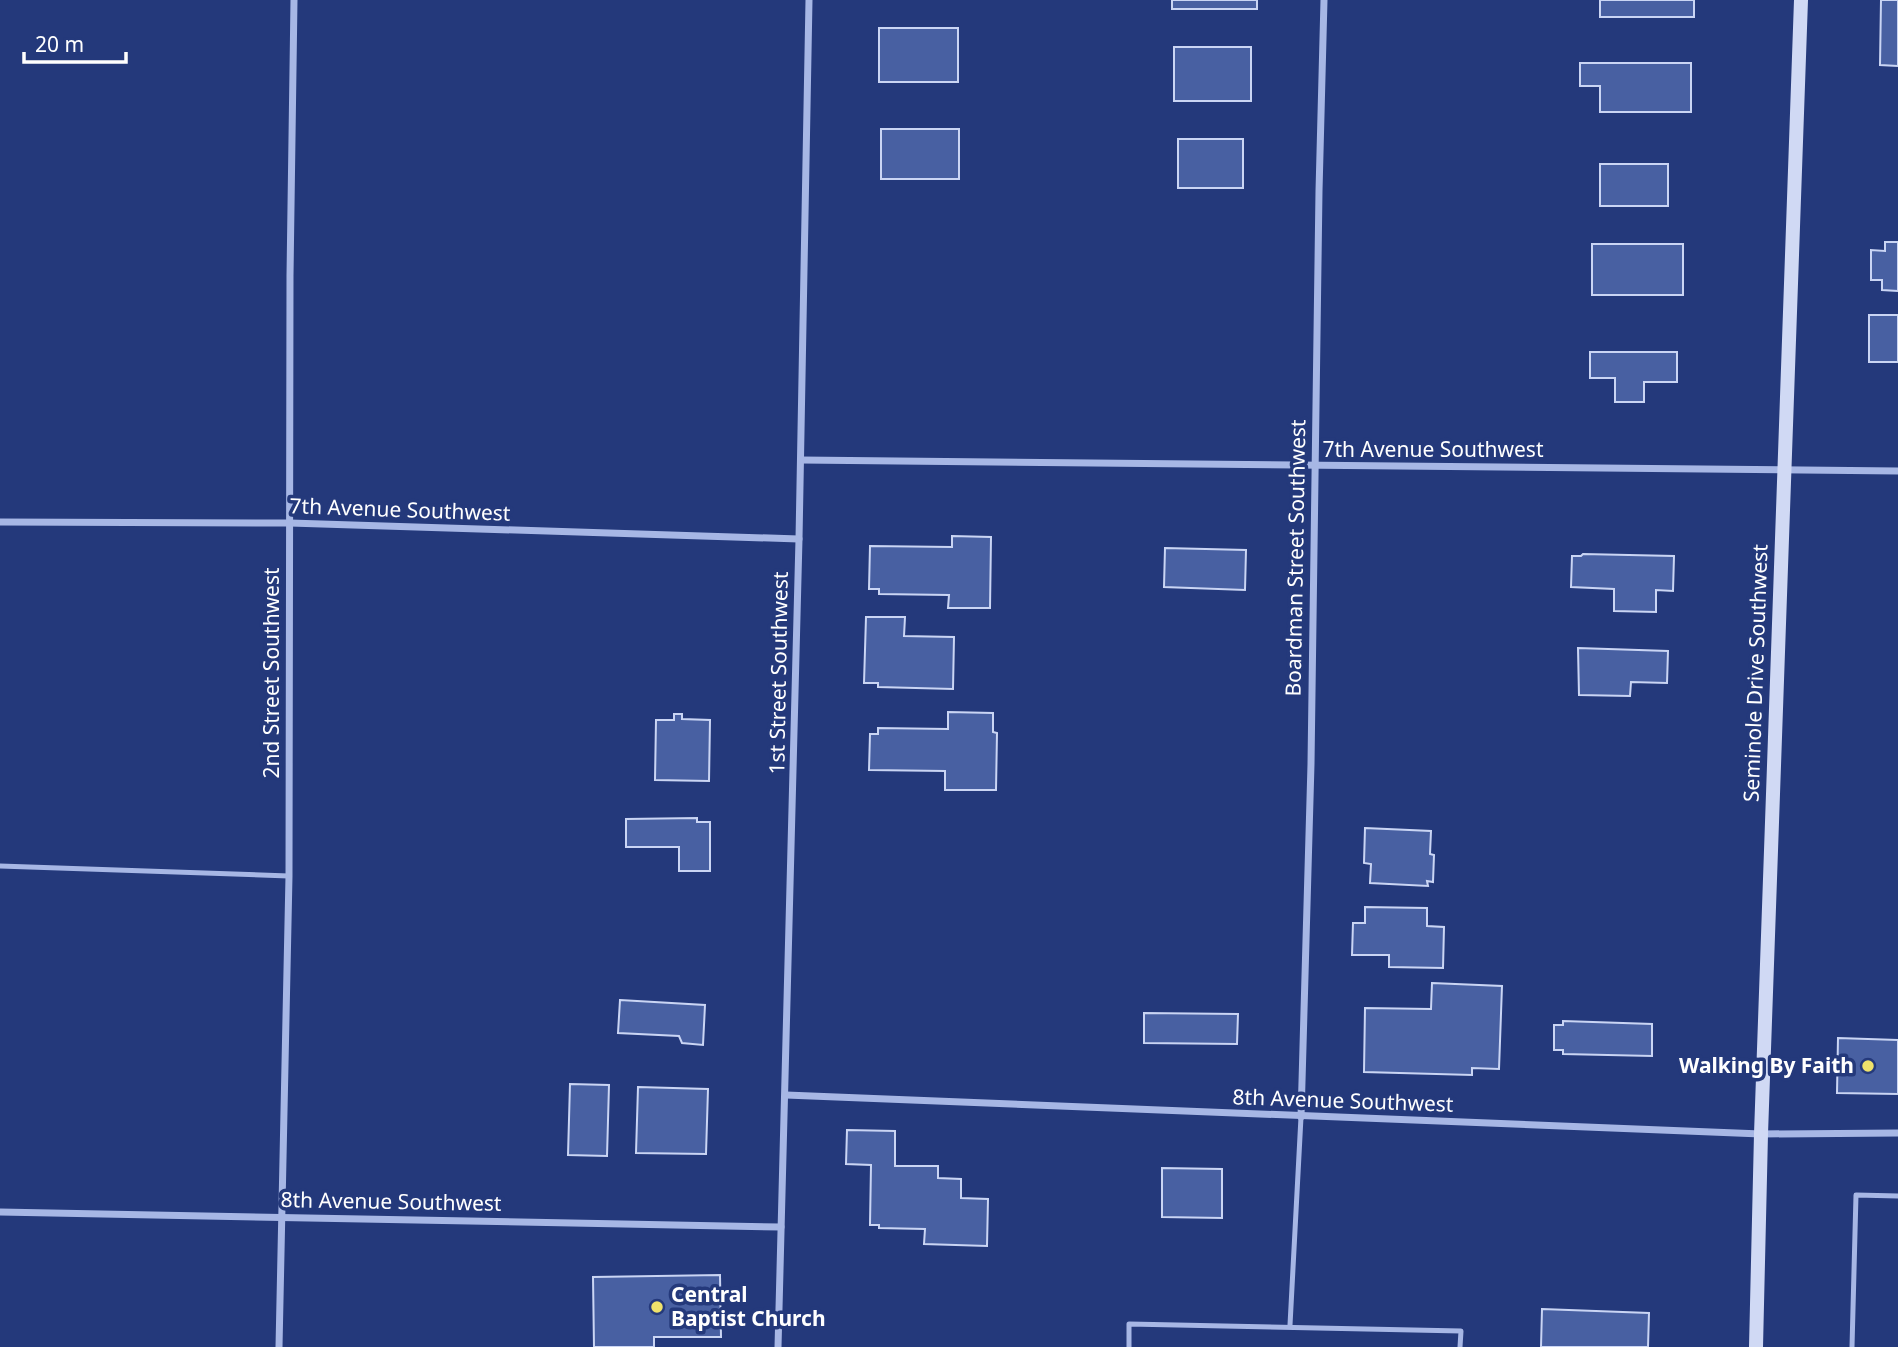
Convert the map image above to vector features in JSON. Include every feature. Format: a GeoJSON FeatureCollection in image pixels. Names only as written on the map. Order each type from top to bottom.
{"type":"FeatureCollection","features":[{"type":"Feature","properties":{"kind":"street","name":"2nd Street Southwest"},"geometry":{"type":"LineString","coordinates":[[279,1347],[289,876],[290,276],[295,0]]}},
{"type":"Feature","properties":{"kind":"street","name":"1st Street Southwest"},"geometry":{"type":"LineString","coordinates":[[778,1347],[801,460],[809,0]]}},
{"type":"Feature","properties":{"kind":"street","name":"Boardman Street Southwest"},"geometry":{"type":"LineString","coordinates":[[1301,1117],[1311,751],[1324,0]]}},
{"type":"Feature","properties":{"kind":"street","name":"Seminole Drive Southwest"},"geometry":{"type":"LineString","coordinates":[[1756,1347],[1761,1134],[1801,0]]}},
{"type":"Feature","properties":{"kind":"street","name":"7th Avenue Southwest"},"geometry":{"type":"LineString","coordinates":[[801,460],[1898,471]]}},
{"type":"Feature","properties":{"kind":"street","name":"7th Avenue Southwest"},"geometry":{"type":"LineString","coordinates":[[0,522],[290,523],[799,539]]}},
{"type":"Feature","properties":{"kind":"street","name":"8th Avenue Southwest"},"geometry":{"type":"LineString","coordinates":[[786,1095],[1761,1134],[1898,1133]]}},
{"type":"Feature","properties":{"kind":"street","name":"8th Avenue Southwest"},"geometry":{"type":"LineString","coordinates":[[0,1212],[781,1227]]}},
{"type":"Feature","properties":{"kind":"lane"},"geometry":{"type":"LineString","coordinates":[[0,866],[289,876]]}},
{"type":"Feature","properties":{"kind":"lane"},"geometry":{"type":"LineString","coordinates":[[1290,1325],[1301,1117]]}},
{"type":"Feature","properties":{"kind":"lane"},"geometry":{"type":"LineString","coordinates":[[1852,1347],[1856,1195],[1898,1195]]}},
{"type":"Feature","properties":{"kind":"lane"},"geometry":{"type":"LineString","coordinates":[[1129,1347],[1129,1324],[1290,1325],[1461,1331],[1460,1347]]}},
{"type":"Feature","properties":{"kind":"building"},"geometry":{"type":"Polygon","coordinates":[[[1172,0],[1257,0],[1257,9],[1172,9],[1172,0]]]}},
{"type":"Feature","properties":{"kind":"building"},"geometry":{"type":"Polygon","coordinates":[[[1600,0],[1694,0],[1694,17],[1600,17],[1600,0]]]}},
{"type":"Feature","properties":{"kind":"building"},"geometry":{"type":"Polygon","coordinates":[[[1881,0],[1898,0],[1898,66],[1880,65],[1881,0]]]}},
{"type":"Feature","properties":{"kind":"building"},"geometry":{"type":"Polygon","coordinates":[[[879,28],[958,28],[958,82],[879,82],[879,28]]]}},
{"type":"Feature","properties":{"kind":"building"},"geometry":{"type":"Polygon","coordinates":[[[1174,47],[1251,47],[1251,101],[1174,101],[1174,47]]]}},
{"type":"Feature","properties":{"kind":"building"},"geometry":{"type":"Polygon","coordinates":[[[1580,63],[1691,63],[1691,112],[1600,112],[1600,86],[1580,86],[1580,63]]]}},
{"type":"Feature","properties":{"kind":"building"},"geometry":{"type":"Polygon","coordinates":[[[881,129],[959,129],[959,179],[881,179],[881,129]]]}},
{"type":"Feature","properties":{"kind":"building"},"geometry":{"type":"Polygon","coordinates":[[[1178,139],[1243,139],[1243,188],[1178,188],[1178,139]]]}},
{"type":"Feature","properties":{"kind":"building"},"geometry":{"type":"Polygon","coordinates":[[[1600,164],[1668,164],[1668,206],[1600,206],[1600,164]]]}},
{"type":"Feature","properties":{"kind":"building"},"geometry":{"type":"Polygon","coordinates":[[[1885,242],[1898,242],[1898,291],[1882,290],[1882,280],[1871,280],[1871,250],[1885,251],[1885,242]]]}},
{"type":"Feature","properties":{"kind":"building"},"geometry":{"type":"Polygon","coordinates":[[[1592,244],[1683,244],[1683,295],[1592,295],[1592,244]]]}},
{"type":"Feature","properties":{"kind":"building"},"geometry":{"type":"Polygon","coordinates":[[[1869,315],[1898,315],[1898,362],[1869,362],[1869,315]]]}},
{"type":"Feature","properties":{"kind":"building"},"geometry":{"type":"Polygon","coordinates":[[[1590,352],[1677,352],[1677,382],[1644,382],[1644,402],[1615,402],[1615,378],[1590,378],[1590,352]]]}},
{"type":"Feature","properties":{"kind":"building"},"geometry":{"type":"Polygon","coordinates":[[[952,536],[991,537],[990,608],[948,608],[949,595],[879,594],[879,589],[869,589],[870,546],[952,547],[952,536]]]}},
{"type":"Feature","properties":{"kind":"building"},"geometry":{"type":"Polygon","coordinates":[[[1165,548],[1246,550],[1245,590],[1164,587],[1165,548]]]}},
{"type":"Feature","properties":{"kind":"building"},"geometry":{"type":"Polygon","coordinates":[[[1572,556],[1674,556],[1673,591],[1656,590],[1656,612],[1614,611],[1614,589],[1571,587],[1572,556]]]}},
{"type":"Feature","properties":{"kind":"building"},"geometry":{"type":"Polygon","coordinates":[[[866,617],[905,617],[904,636],[954,637],[953,689],[878,687],[878,683],[864,683],[866,617]]]}},
{"type":"Feature","properties":{"kind":"building"},"geometry":{"type":"Polygon","coordinates":[[[1578,648],[1668,651],[1667,683],[1631,682],[1630,696],[1579,695],[1578,648]]]}},
{"type":"Feature","properties":{"kind":"building"},"geometry":{"type":"Polygon","coordinates":[[[948,712],[993,713],[993,732],[997,733],[996,790],[945,790],[945,771],[869,770],[870,734],[878,734],[878,728],[948,729],[948,712]]]}},
{"type":"Feature","properties":{"kind":"building"},"geometry":{"type":"Polygon","coordinates":[[[674,714],[682,714],[682,719],[710,720],[709,781],[655,780],[656,720],[674,720],[674,714]]]}},
{"type":"Feature","properties":{"kind":"building"},"geometry":{"type":"Polygon","coordinates":[[[697,818],[697,822],[710,822],[710,871],[679,871],[679,847],[626,847],[626,819],[697,818]]]}},
{"type":"Feature","properties":{"kind":"building"},"geometry":{"type":"Polygon","coordinates":[[[1365,828],[1431,831],[1433,882],[1427,881],[1428,886],[1370,883],[1371,864],[1364,863],[1365,828]]]}},
{"type":"Feature","properties":{"kind":"building"},"geometry":{"type":"Polygon","coordinates":[[[1365,907],[1427,908],[1427,926],[1444,927],[1443,968],[1389,967],[1389,955],[1352,955],[1353,923],[1365,923],[1365,907]]]}},
{"type":"Feature","properties":{"kind":"building"},"geometry":{"type":"Polygon","coordinates":[[[1432,983],[1502,986],[1499,1069],[1472,1068],[1472,1075],[1364,1072],[1365,1008],[1431,1009],[1432,983]]]}},
{"type":"Feature","properties":{"kind":"building"},"geometry":{"type":"Polygon","coordinates":[[[620,1000],[705,1005],[703,1045],[682,1043],[679,1036],[618,1033],[620,1000]]]}},
{"type":"Feature","properties":{"kind":"building"},"geometry":{"type":"Polygon","coordinates":[[[1144,1013],[1238,1014],[1237,1044],[1144,1043],[1144,1013]]]}},
{"type":"Feature","properties":{"kind":"building"},"geometry":{"type":"Polygon","coordinates":[[[1563,1021],[1652,1024],[1652,1056],[1563,1054],[1563,1050],[1554,1050],[1554,1025],[1563,1025],[1563,1021]]]}},
{"type":"Feature","properties":{"kind":"building","name":"Walking By Faith"},"geometry":{"type":"Polygon","coordinates":[[[1838,1038],[1898,1040],[1898,1094],[1837,1093],[1838,1038]]]}},
{"type":"Feature","properties":{"kind":"building"},"geometry":{"type":"Polygon","coordinates":[[[570,1084],[609,1085],[607,1156],[568,1155],[570,1084]]]}},
{"type":"Feature","properties":{"kind":"building"},"geometry":{"type":"Polygon","coordinates":[[[638,1087],[708,1089],[706,1154],[636,1153],[638,1087]]]}},
{"type":"Feature","properties":{"kind":"building"},"geometry":{"type":"Polygon","coordinates":[[[847,1130],[895,1131],[895,1166],[938,1166],[938,1178],[961,1179],[961,1198],[988,1199],[987,1246],[924,1244],[925,1229],[879,1228],[879,1225],[870,1225],[871,1165],[846,1164],[847,1130]]]}},
{"type":"Feature","properties":{"kind":"building"},"geometry":{"type":"Polygon","coordinates":[[[1162,1168],[1222,1169],[1222,1218],[1162,1217],[1162,1168]]]}},
{"type":"Feature","properties":{"kind":"building","name":"Central Baptist Church"},"geometry":{"type":"Polygon","coordinates":[[[720,1275],[721,1337],[654,1337],[654,1347],[594,1347],[593,1277],[720,1275]]]}},
{"type":"Feature","properties":{"kind":"building"},"geometry":{"type":"Polygon","coordinates":[[[1542,1309],[1649,1313],[1648,1347],[1541,1347],[1542,1309]]]}},
{"type":"Feature","properties":{"kind":"place","name":"Walking By Faith"},"geometry":{"type":"Point","coordinates":[1868,1066]}},
{"type":"Feature","properties":{"kind":"place","name":"Central Baptist Church"},"geometry":{"type":"Point","coordinates":[657,1307]}}]}
